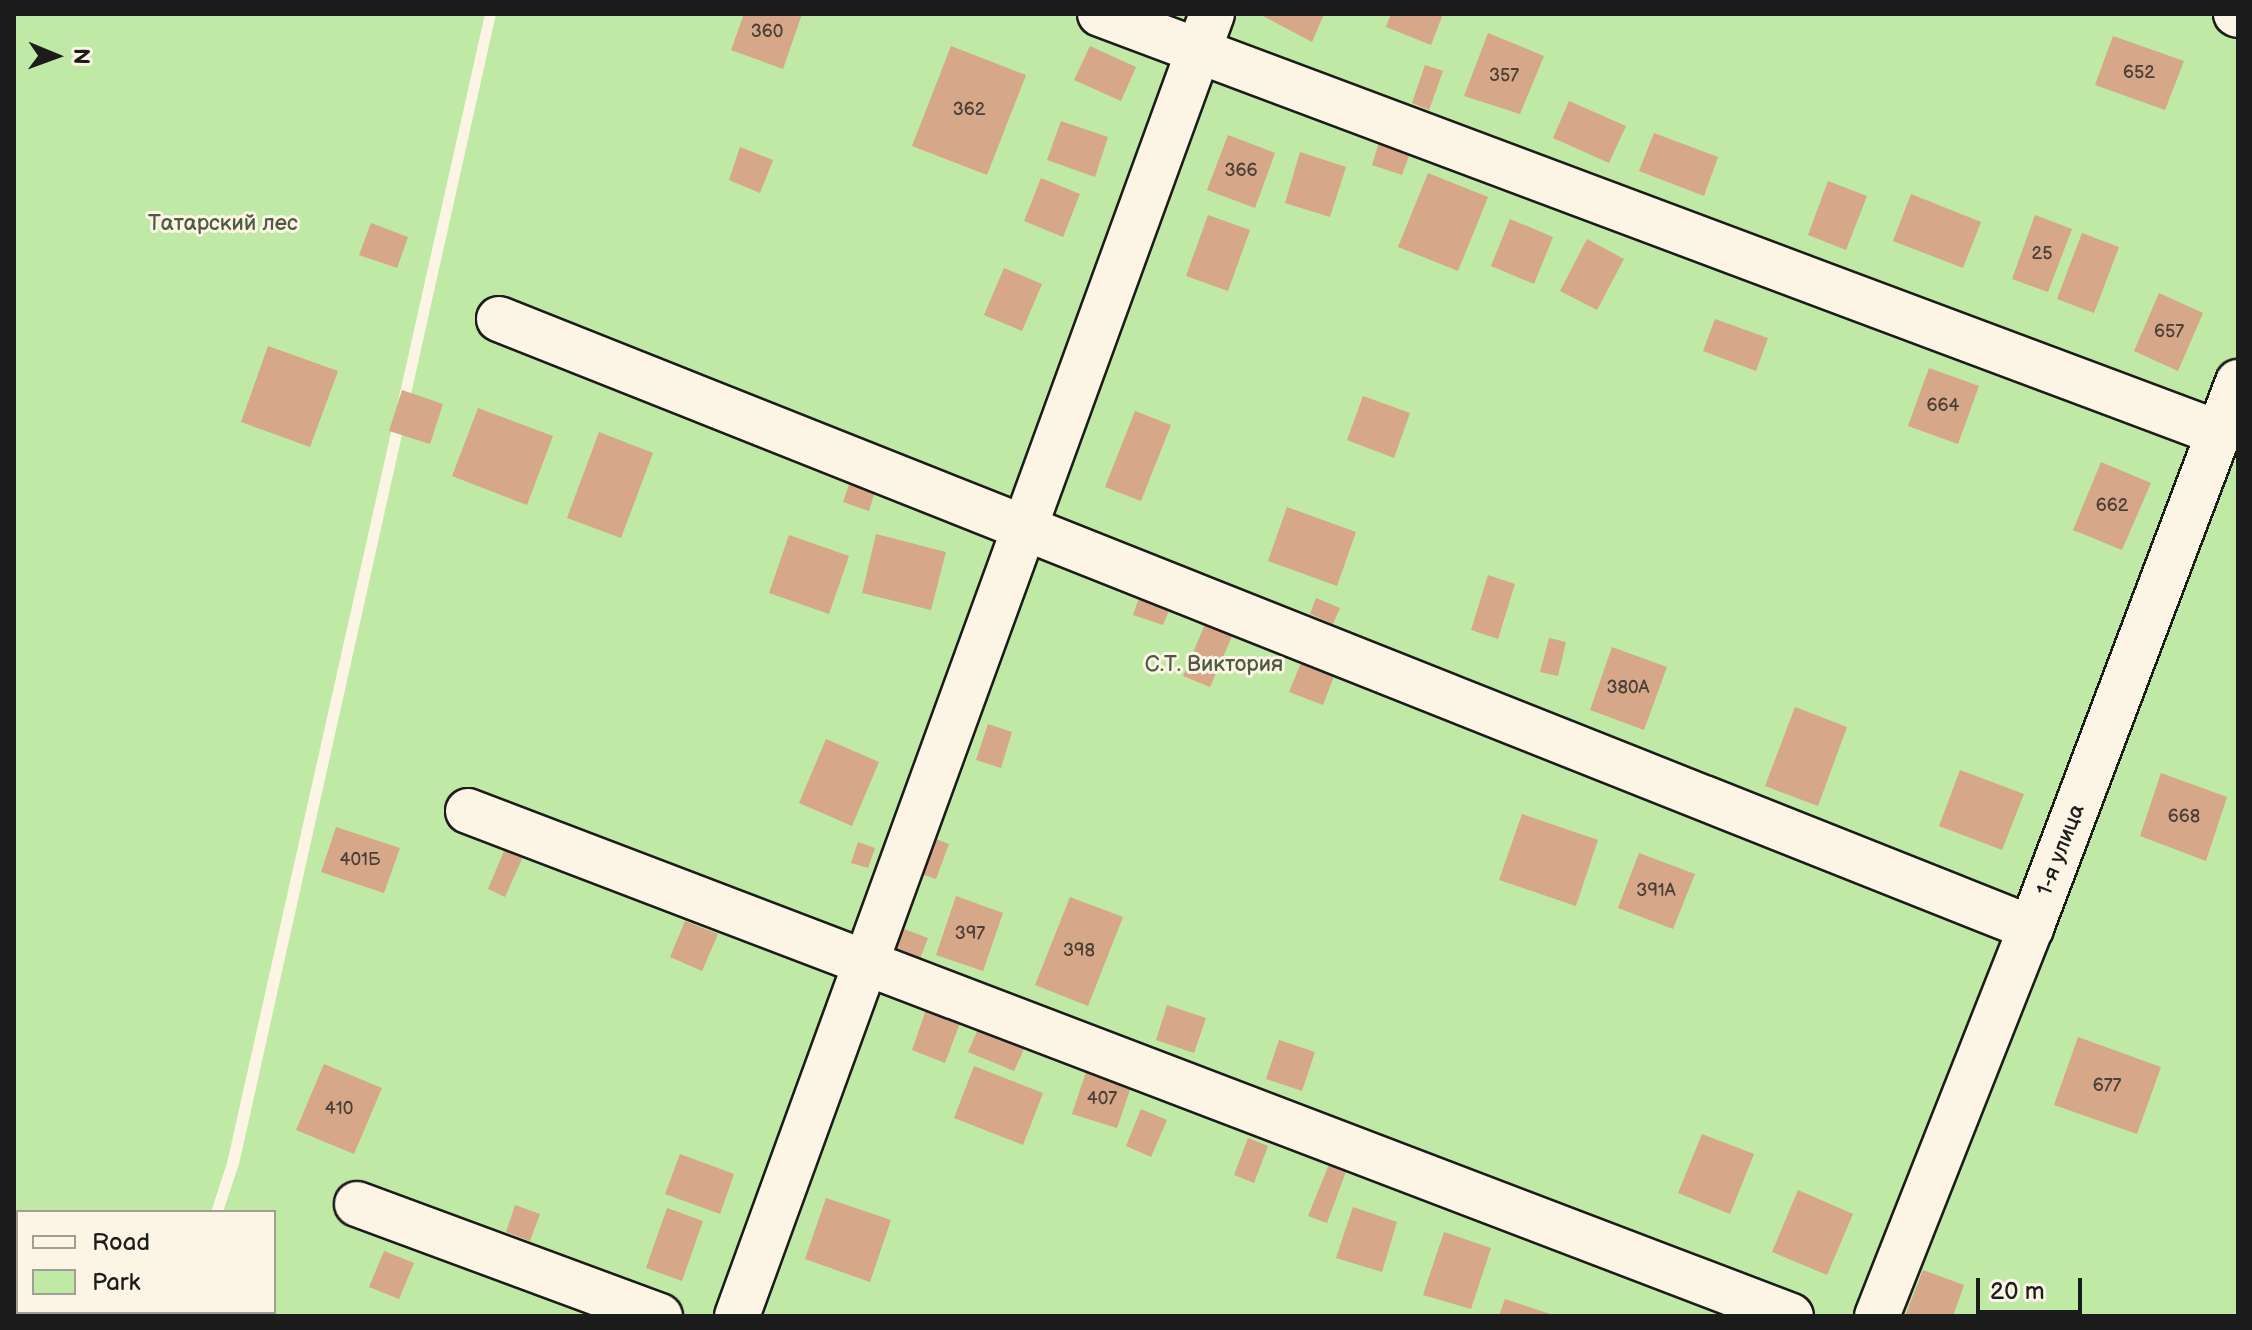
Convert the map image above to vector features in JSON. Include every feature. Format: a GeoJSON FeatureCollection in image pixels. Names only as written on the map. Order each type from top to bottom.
{"type":"FeatureCollection","features":[{"type":"Feature","properties":{"kind":"street"},"geometry":{"type":"LineString","coordinates":[[1100,14],[1205,32],[2218,433]]}},
{"type":"Feature","properties":{"kind":"street"},"geometry":{"type":"LineString","coordinates":[[737,1316],[1027,533],[1205,32]]}},
{"type":"Feature","properties":{"kind":"street"},"geometry":{"type":"LineString","coordinates":[[499,319],[1027,533],[2031,928]]}},
{"type":"Feature","properties":{"kind":"street","name":"1-я улица"},"geometry":{"type":"LineString","coordinates":[[1877,1316],[2031,928],[2238,382]]}},
{"type":"Feature","properties":{"kind":"street"},"geometry":{"type":"LineString","coordinates":[[468,811],[1791,1316]]}},
{"type":"Feature","properties":{"kind":"street"},"geometry":{"type":"LineString","coordinates":[[357,1204],[660,1316]]}},
{"type":"Feature","properties":{"kind":"green space","name":"Татарский лес"},"geometry":{"type":"Polygon","coordinates":[[[14,14],[485,14],[227,1163],[212,1210],[16,1210],[16,1314],[176,1316],[14,1316],[14,14]]]}},
{"type":"Feature","properties":{"kind":"green space","name":"С.Т. Виктория"},"geometry":{"type":"Polygon","coordinates":[[[496,14],[2238,14],[2238,1316],[189,1316],[276,1314],[276,1210],[224,1210],[239,1164],[496,14]]]}},
{"type":"Feature","properties":{"kind":"building"},"geometry":{"type":"Polygon","coordinates":[[[744,14],[802,14],[783,69],[731,50],[744,14]]]}},
{"type":"Feature","properties":{"kind":"building"},"geometry":{"type":"Polygon","coordinates":[[[1259,14],[1324,14],[1312,42],[1259,14]]]}},
{"type":"Feature","properties":{"kind":"building"},"geometry":{"type":"Polygon","coordinates":[[[1391,14],[1443,14],[1431,45],[1386,27],[1391,14]]]}},
{"type":"Feature","properties":{"kind":"building"},"geometry":{"type":"Polygon","coordinates":[[[1488,33],[1544,56],[1520,114],[1464,96],[1488,33]]]}},
{"type":"Feature","properties":{"kind":"building"},"geometry":{"type":"Polygon","coordinates":[[[2113,36],[2184,61],[2165,110],[2095,85],[2113,36]]]}},
{"type":"Feature","properties":{"kind":"building"},"geometry":{"type":"Polygon","coordinates":[[[951,46],[1026,75],[987,175],[912,146],[951,46]]]}},
{"type":"Feature","properties":{"kind":"building"},"geometry":{"type":"Polygon","coordinates":[[[1090,46],[1136,67],[1121,101],[1074,80],[1090,46]]]}},
{"type":"Feature","properties":{"kind":"building"},"geometry":{"type":"Polygon","coordinates":[[[1425,65],[1443,71],[1429,110],[1412,103],[1425,65]]]}},
{"type":"Feature","properties":{"kind":"building"},"geometry":{"type":"Polygon","coordinates":[[[1569,101],[1626,126],[1609,163],[1553,138],[1569,101]]]}},
{"type":"Feature","properties":{"kind":"building"},"geometry":{"type":"Polygon","coordinates":[[[1061,121],[1108,137],[1095,177],[1047,160],[1061,121]]]}},
{"type":"Feature","properties":{"kind":"building"},"geometry":{"type":"Polygon","coordinates":[[[1654,133],[1718,157],[1704,196],[1639,171],[1654,133]]]}},
{"type":"Feature","properties":{"kind":"building"},"geometry":{"type":"Polygon","coordinates":[[[1228,135],[1275,153],[1255,208],[1207,190],[1228,135]]]}},
{"type":"Feature","properties":{"kind":"building"},"geometry":{"type":"Polygon","coordinates":[[[1379,142],[1410,153],[1402,175],[1372,165],[1379,142]]]}},
{"type":"Feature","properties":{"kind":"building"},"geometry":{"type":"Polygon","coordinates":[[[740,147],[773,160],[760,193],[729,180],[740,147]]]}},
{"type":"Feature","properties":{"kind":"building"},"geometry":{"type":"Polygon","coordinates":[[[1300,152],[1346,167],[1330,217],[1285,203],[1300,152]]]}},
{"type":"Feature","properties":{"kind":"building"},"geometry":{"type":"Polygon","coordinates":[[[1428,173],[1488,197],[1458,271],[1398,247],[1428,173]]]}},
{"type":"Feature","properties":{"kind":"building"},"geometry":{"type":"Polygon","coordinates":[[[1041,178],[1080,194],[1063,237],[1024,221],[1041,178]]]}},
{"type":"Feature","properties":{"kind":"building"},"geometry":{"type":"Polygon","coordinates":[[[1828,181],[1867,196],[1846,250],[1808,235],[1828,181]]]}},
{"type":"Feature","properties":{"kind":"building"},"geometry":{"type":"Polygon","coordinates":[[[1911,194],[1981,222],[1963,268],[1893,241],[1911,194]]]}},
{"type":"Feature","properties":{"kind":"building"},"geometry":{"type":"Polygon","coordinates":[[[1208,215],[1250,230],[1228,291],[1186,276],[1208,215]]]}},
{"type":"Feature","properties":{"kind":"building"},"geometry":{"type":"Polygon","coordinates":[[[2035,215],[2072,229],[2048,292],[2012,279],[2035,215]]]}},
{"type":"Feature","properties":{"kind":"building"},"geometry":{"type":"Polygon","coordinates":[[[1510,219],[1553,237],[1534,284],[1491,266],[1510,219]]]}},
{"type":"Feature","properties":{"kind":"building"},"geometry":{"type":"Polygon","coordinates":[[[371,223],[408,237],[397,268],[359,255],[371,223]]]}},
{"type":"Feature","properties":{"kind":"building"},"geometry":{"type":"Polygon","coordinates":[[[2082,233],[2119,247],[2094,313],[2057,299],[2082,233]]]}},
{"type":"Feature","properties":{"kind":"building"},"geometry":{"type":"Polygon","coordinates":[[[1587,239],[1624,259],[1597,310],[1560,291],[1587,239]]]}},
{"type":"Feature","properties":{"kind":"building"},"geometry":{"type":"Polygon","coordinates":[[[1004,268],[1042,284],[1022,331],[984,315],[1004,268]]]}},
{"type":"Feature","properties":{"kind":"building"},"geometry":{"type":"Polygon","coordinates":[[[2159,293],[2203,313],[2178,371],[2134,351],[2159,293]]]}},
{"type":"Feature","properties":{"kind":"building"},"geometry":{"type":"Polygon","coordinates":[[[1715,319],[1768,338],[1756,371],[1703,351],[1715,319]]]}},
{"type":"Feature","properties":{"kind":"building"},"geometry":{"type":"Polygon","coordinates":[[[268,346],[338,371],[310,447],[241,422],[268,346]]]}},
{"type":"Feature","properties":{"kind":"building"},"geometry":{"type":"Polygon","coordinates":[[[1929,368],[1979,386],[1958,444],[1908,426],[1929,368]]]}},
{"type":"Feature","properties":{"kind":"building"},"geometry":{"type":"Polygon","coordinates":[[[402,390],[443,404],[430,444],[389,431],[402,390]]]}},
{"type":"Feature","properties":{"kind":"building"},"geometry":{"type":"Polygon","coordinates":[[[1363,396],[1410,413],[1394,458],[1347,440],[1363,396]]]}},
{"type":"Feature","properties":{"kind":"building"},"geometry":{"type":"Polygon","coordinates":[[[478,408],[553,436],[527,505],[452,476],[478,408]]]}},
{"type":"Feature","properties":{"kind":"building"},"geometry":{"type":"Polygon","coordinates":[[[1135,411],[1171,425],[1141,501],[1105,487],[1135,411]]]}},
{"type":"Feature","properties":{"kind":"building"},"geometry":{"type":"Polygon","coordinates":[[[599,432],[653,453],[621,538],[567,518],[599,432]]]}},
{"type":"Feature","properties":{"kind":"building"},"geometry":{"type":"Polygon","coordinates":[[[2101,462],[2151,483],[2122,550],[2073,530],[2101,462]]]}},
{"type":"Feature","properties":{"kind":"building"},"geometry":{"type":"Polygon","coordinates":[[[851,479],[876,488],[869,511],[843,502],[851,479]]]}},
{"type":"Feature","properties":{"kind":"building"},"geometry":{"type":"Polygon","coordinates":[[[1287,507],[1356,532],[1337,586],[1268,561],[1287,507]]]}},
{"type":"Feature","properties":{"kind":"building"},"geometry":{"type":"Polygon","coordinates":[[[876,534],[946,552],[931,610],[862,593],[876,534]]]}},
{"type":"Feature","properties":{"kind":"building"},"geometry":{"type":"Polygon","coordinates":[[[789,535],[849,556],[829,614],[769,593],[789,535]]]}},
{"type":"Feature","properties":{"kind":"building"},"geometry":{"type":"Polygon","coordinates":[[[1488,575],[1515,584],[1498,639],[1471,630],[1488,575]]]}},
{"type":"Feature","properties":{"kind":"building"},"geometry":{"type":"Polygon","coordinates":[[[1141,592],[1172,603],[1163,625],[1133,615],[1141,592]]]}},
{"type":"Feature","properties":{"kind":"building"},"geometry":{"type":"Polygon","coordinates":[[[1316,598],[1340,608],[1333,624],[1310,614],[1316,598]]]}},
{"type":"Feature","properties":{"kind":"building"},"geometry":{"type":"Polygon","coordinates":[[[1206,622],[1233,634],[1210,687],[1183,676],[1206,622]]]}},
{"type":"Feature","properties":{"kind":"building"},"geometry":{"type":"Polygon","coordinates":[[[1549,638],[1566,642],[1558,676],[1540,672],[1549,638]]]}},
{"type":"Feature","properties":{"kind":"building"},"geometry":{"type":"Polygon","coordinates":[[[1612,647],[1667,667],[1644,730],[1590,710],[1612,647]]]}},
{"type":"Feature","properties":{"kind":"building"},"geometry":{"type":"Polygon","coordinates":[[[1303,658],[1336,671],[1323,705],[1289,692],[1303,658]]]}},
{"type":"Feature","properties":{"kind":"building"},"geometry":{"type":"Polygon","coordinates":[[[1795,707],[1847,727],[1818,806],[1765,786],[1795,707]]]}},
{"type":"Feature","properties":{"kind":"building"},"geometry":{"type":"Polygon","coordinates":[[[988,724],[1012,732],[1001,768],[976,760],[988,724]]]}},
{"type":"Feature","properties":{"kind":"building"},"geometry":{"type":"Polygon","coordinates":[[[826,739],[879,762],[852,826],[799,803],[826,739]]]}},
{"type":"Feature","properties":{"kind":"building"},"geometry":{"type":"Polygon","coordinates":[[[1960,770],[2024,794],[2002,850],[1939,826],[1960,770]]]}},
{"type":"Feature","properties":{"kind":"building"},"geometry":{"type":"Polygon","coordinates":[[[2161,773],[2227,797],[2206,861],[2140,836],[2161,773]]]}},
{"type":"Feature","properties":{"kind":"building"},"geometry":{"type":"Polygon","coordinates":[[[1522,814],[1598,840],[1576,906],[1499,880],[1522,814]]]}},
{"type":"Feature","properties":{"kind":"building"},"geometry":{"type":"Polygon","coordinates":[[[336,827],[400,848],[384,893],[321,872],[336,827]]]}},
{"type":"Feature","properties":{"kind":"building"},"geometry":{"type":"Polygon","coordinates":[[[931,837],[949,844],[936,879],[918,873],[931,837]]]}},
{"type":"Feature","properties":{"kind":"building"},"geometry":{"type":"Polygon","coordinates":[[[858,842],[875,848],[868,868],[851,863],[858,842]]]}},
{"type":"Feature","properties":{"kind":"building"},"geometry":{"type":"Polygon","coordinates":[[[507,844],[525,852],[505,897],[488,889],[507,844]]]}},
{"type":"Feature","properties":{"kind":"building"},"geometry":{"type":"Polygon","coordinates":[[[1639,853],[1695,874],[1673,929],[1618,908],[1639,853]]]}},
{"type":"Feature","properties":{"kind":"building"},"geometry":{"type":"Polygon","coordinates":[[[956,896],[1003,913],[983,971],[936,955],[956,896]]]}},
{"type":"Feature","properties":{"kind":"building"},"geometry":{"type":"Polygon","coordinates":[[[1070,897],[1123,917],[1088,1006],[1035,985],[1070,897]]]}},
{"type":"Feature","properties":{"kind":"building"},"geometry":{"type":"Polygon","coordinates":[[[685,921],[718,934],[702,971],[670,957],[685,921]]]}},
{"type":"Feature","properties":{"kind":"building"},"geometry":{"type":"Polygon","coordinates":[[[899,927],[928,938],[920,959],[891,948],[899,927]]]}},
{"type":"Feature","properties":{"kind":"building"},"geometry":{"type":"Polygon","coordinates":[[[1167,1005],[1206,1018],[1194,1053],[1156,1040],[1167,1005]]]}},
{"type":"Feature","properties":{"kind":"building"},"geometry":{"type":"Polygon","coordinates":[[[926,1010],[960,1023],[945,1063],[912,1050],[926,1010]]]}},
{"type":"Feature","properties":{"kind":"building"},"geometry":{"type":"Polygon","coordinates":[[[982,1020],[1028,1040],[1014,1071],[968,1052],[982,1020]]]}},
{"type":"Feature","properties":{"kind":"building"},"geometry":{"type":"Polygon","coordinates":[[[2078,1037],[2161,1067],[2137,1134],[2054,1105],[2078,1037]]]}},
{"type":"Feature","properties":{"kind":"building"},"geometry":{"type":"Polygon","coordinates":[[[1279,1040],[1315,1052],[1302,1091],[1266,1079],[1279,1040]]]}},
{"type":"Feature","properties":{"kind":"building"},"geometry":{"type":"Polygon","coordinates":[[[324,1064],[382,1088],[354,1154],[296,1130],[324,1064]]]}},
{"type":"Feature","properties":{"kind":"building"},"geometry":{"type":"Polygon","coordinates":[[[974,1066],[1043,1093],[1023,1145],[954,1118],[974,1066]]]}},
{"type":"Feature","properties":{"kind":"building"},"geometry":{"type":"Polygon","coordinates":[[[1087,1069],[1132,1084],[1117,1128],[1072,1114],[1087,1069]]]}},
{"type":"Feature","properties":{"kind":"building"},"geometry":{"type":"Polygon","coordinates":[[[1141,1109],[1167,1120],[1151,1157],[1126,1146],[1141,1109]]]}},
{"type":"Feature","properties":{"kind":"building"},"geometry":{"type":"Polygon","coordinates":[[[1702,1134],[1754,1154],[1730,1214],[1678,1193],[1702,1134]]]}},
{"type":"Feature","properties":{"kind":"building"},"geometry":{"type":"Polygon","coordinates":[[[1248,1138],[1268,1146],[1254,1183],[1234,1175],[1248,1138]]]}},
{"type":"Feature","properties":{"kind":"building"},"geometry":{"type":"Polygon","coordinates":[[[680,1154],[734,1174],[720,1214],[665,1194],[680,1154]]]}},
{"type":"Feature","properties":{"kind":"building"},"geometry":{"type":"Polygon","coordinates":[[[1330,1162],[1347,1169],[1327,1223],[1308,1216],[1330,1162]]]}},
{"type":"Feature","properties":{"kind":"building"},"geometry":{"type":"Polygon","coordinates":[[[1798,1190],[1853,1214],[1827,1275],[1772,1252],[1798,1190]]]}},
{"type":"Feature","properties":{"kind":"building"},"geometry":{"type":"Polygon","coordinates":[[[826,1198],[891,1220],[870,1282],[805,1259],[826,1198]]]}},
{"type":"Feature","properties":{"kind":"building"},"geometry":{"type":"Polygon","coordinates":[[[515,1205],[540,1214],[530,1241],[506,1232],[515,1205]]]}},
{"type":"Feature","properties":{"kind":"building"},"geometry":{"type":"Polygon","coordinates":[[[1353,1207],[1397,1222],[1382,1272],[1336,1258],[1353,1207]]]}},
{"type":"Feature","properties":{"kind":"building"},"geometry":{"type":"Polygon","coordinates":[[[667,1208],[703,1221],[682,1281],[646,1268],[667,1208]]]}},
{"type":"Feature","properties":{"kind":"building"},"geometry":{"type":"Polygon","coordinates":[[[1444,1232],[1491,1248],[1471,1309],[1423,1295],[1444,1232]]]}},
{"type":"Feature","properties":{"kind":"building"},"geometry":{"type":"Polygon","coordinates":[[[384,1251],[414,1263],[399,1299],[369,1287],[384,1251]]]}},
{"type":"Feature","properties":{"kind":"building"},"geometry":{"type":"Polygon","coordinates":[[[1923,1270],[1964,1285],[1953,1316],[1905,1316],[1923,1270]]]}},
{"type":"Feature","properties":{"kind":"building"},"geometry":{"type":"Polygon","coordinates":[[[1505,1299],[1553,1315],[1553,1316],[1499,1316],[1505,1299]]]}}]}
